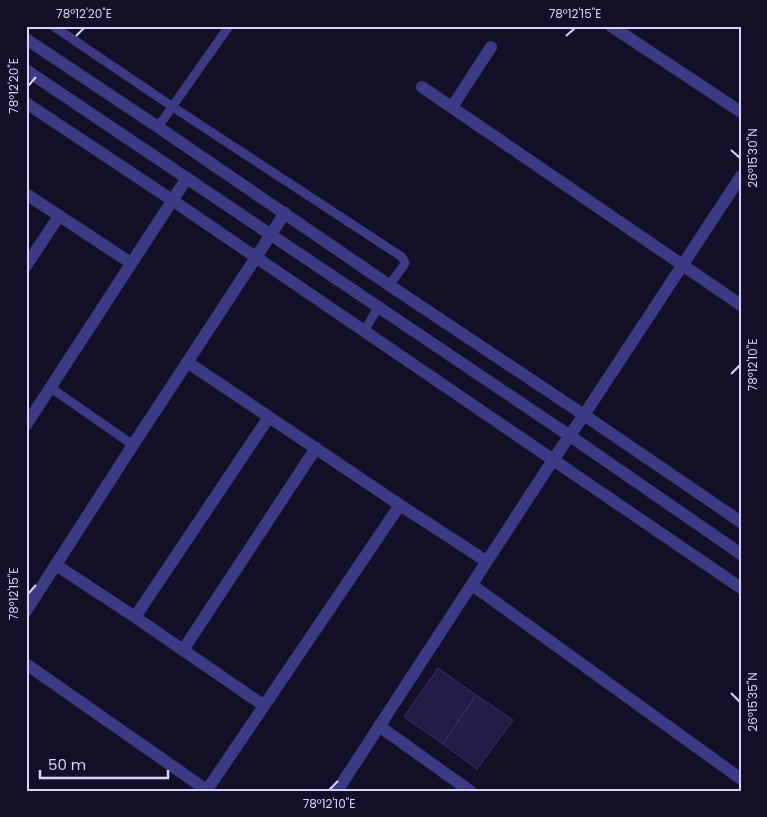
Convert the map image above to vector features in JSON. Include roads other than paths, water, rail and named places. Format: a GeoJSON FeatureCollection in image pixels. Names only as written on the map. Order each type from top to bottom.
{"type":"FeatureCollection","features":[{"type":"Feature","properties":{"kind":"street"},"geometry":{"type":"LineString","coordinates":[[611,26],[741,112]]}},
{"type":"Feature","properties":{"kind":"street"},"geometry":{"type":"LineString","coordinates":[[26,39],[741,522]]}},
{"type":"Feature","properties":{"kind":"street"},"geometry":{"type":"LineString","coordinates":[[452,108],[491,46]]}},
{"type":"Feature","properties":{"kind":"street"},"geometry":{"type":"LineString","coordinates":[[26,70],[570,436],[741,554]]}},
{"type":"Feature","properties":{"kind":"street"},"geometry":{"type":"LineString","coordinates":[[422,87],[741,305]]}},
{"type":"Feature","properties":{"kind":"street"},"geometry":{"type":"LineString","coordinates":[[26,103],[172,200],[741,588]]}},
{"type":"Feature","properties":{"kind":"street"},"geometry":{"type":"LineString","coordinates":[[337,791],[486,561],[741,176]]}},
{"type":"Feature","properties":{"kind":"street"},"geometry":{"type":"LineString","coordinates":[[26,425],[187,178]]}},
{"type":"Feature","properties":{"kind":"street"},"geometry":{"type":"LineString","coordinates":[[26,194],[131,263]]}},
{"type":"Feature","properties":{"kind":"street"},"geometry":{"type":"LineString","coordinates":[[26,611],[285,213]]}},
{"type":"Feature","properties":{"kind":"street"},"geometry":{"type":"LineString","coordinates":[[26,266],[59,216]]}},
{"type":"Feature","properties":{"kind":"street"},"geometry":{"type":"LineString","coordinates":[[187,362],[486,561]]}},
{"type":"Feature","properties":{"kind":"street"},"geometry":{"type":"LineString","coordinates":[[134,617],[268,417]]}},
{"type":"Feature","properties":{"kind":"street"},"geometry":{"type":"LineString","coordinates":[[183,650],[316,448]]}},
{"type":"Feature","properties":{"kind":"street"},"geometry":{"type":"LineString","coordinates":[[26,664],[207,790],[400,505]]}},
{"type":"Feature","properties":{"kind":"street"},"geometry":{"type":"LineString","coordinates":[[56,565],[263,705]]}},
{"type":"Feature","properties":{"kind":"street"},"geometry":{"type":"LineString","coordinates":[[472,585],[741,779]]}},
{"type":"Feature","properties":{"kind":"street"},"geometry":{"type":"LineString","coordinates":[[380,726],[470,791]]}},
{"type":"Feature","properties":{"kind":"lane"},"geometry":{"type":"LineString","coordinates":[[53,26],[402,257],[405,263],[389,285]]}},
{"type":"Feature","properties":{"kind":"lane"},"geometry":{"type":"LineString","coordinates":[[158,127],[229,26]]}},
{"type":"Feature","properties":{"kind":"lane"},"geometry":{"type":"LineString","coordinates":[[364,331],[378,308]]}},
{"type":"Feature","properties":{"kind":"lane"},"geometry":{"type":"LineString","coordinates":[[51,388],[133,445]]}}]}
